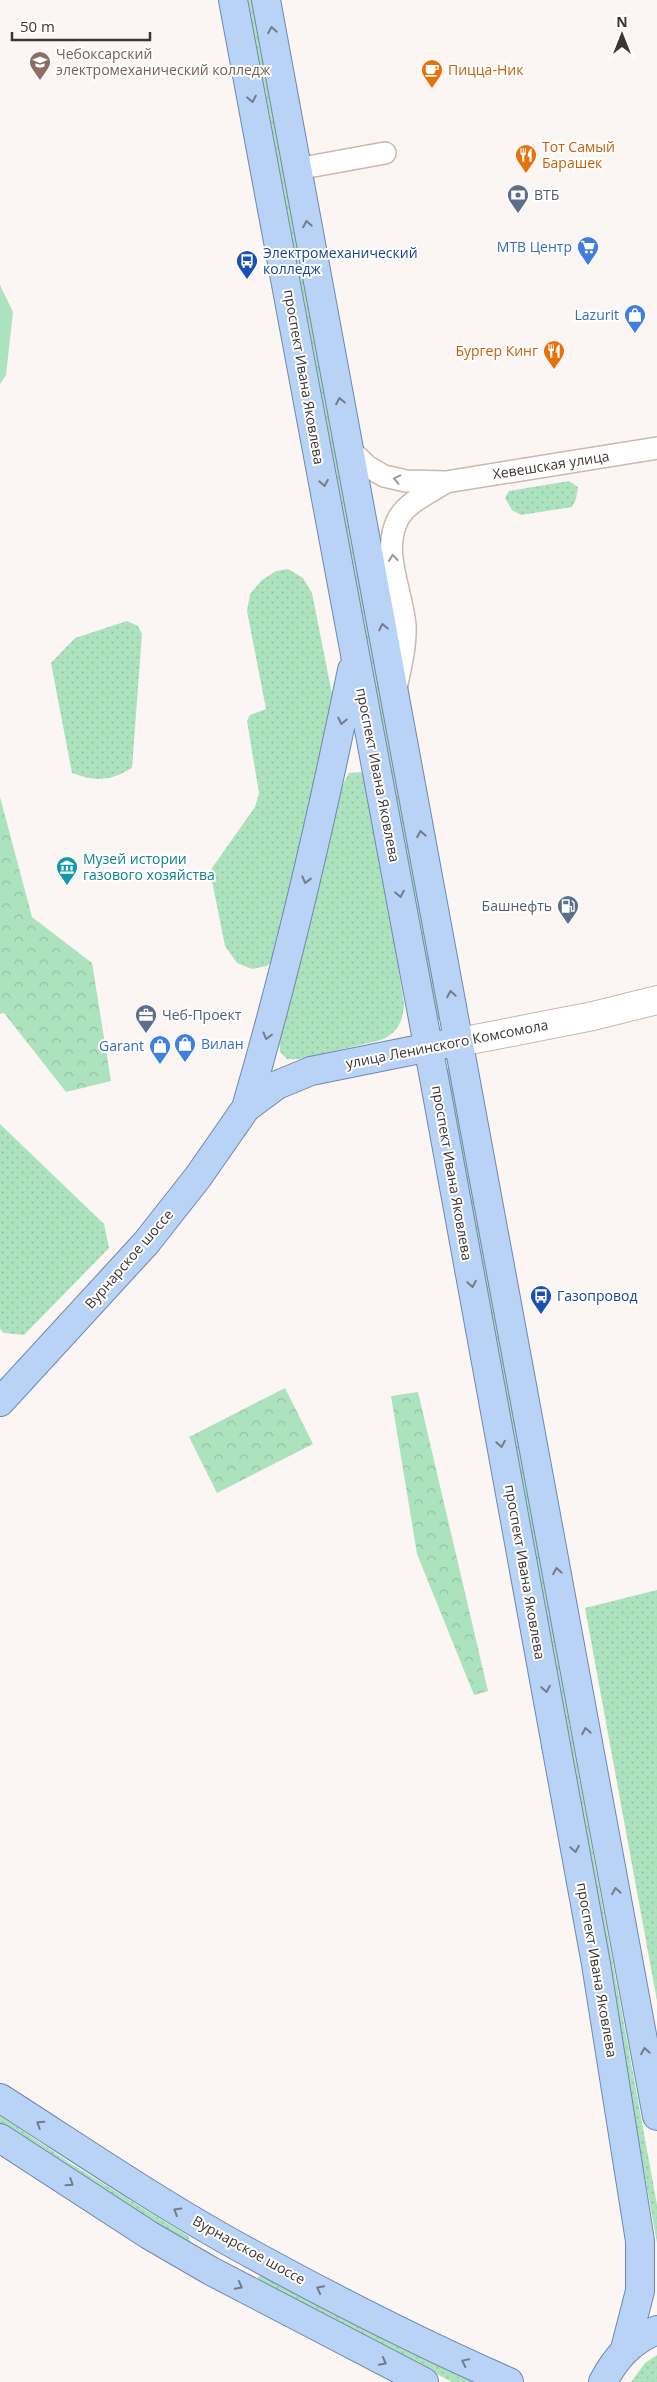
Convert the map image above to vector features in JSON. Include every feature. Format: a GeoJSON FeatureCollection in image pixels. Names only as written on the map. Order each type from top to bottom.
{"type":"FeatureCollection","features":[{"type":"Feature","properties":{"kind":"main road","name":"проспект Ивана Яковлева"},"geometry":{"type":"LineString","coordinates":[[233,0],[428,1046],[594,1954],[621,2115],[640,2240],[641,2267],[640,2291],[625,2348]]}},
{"type":"Feature","properties":{"kind":"main road"},"geometry":{"type":"LineString","coordinates":[[266,0],[657,2116]]}},
{"type":"Feature","properties":{"kind":"main road"},"geometry":{"type":"LineString","coordinates":[[246,1108],[275,1007],[323,810],[355,656]]}},
{"type":"Feature","properties":{"kind":"main road","name":"улица Ленинского Комсомола"},"geometry":{"type":"LineString","coordinates":[[246,1108],[277,1085],[304,1073],[428,1046],[460,1042],[593,1016],[657,1000]]}},
{"type":"Feature","properties":{"kind":"main road","name":"Вурнарское шоссе"},"geometry":{"type":"LineString","coordinates":[[0,1402],[146,1243],[198,1177],[246,1108]]}},
{"type":"Feature","properties":{"kind":"main road","name":"Вурнарское шоссе"},"geometry":{"type":"LineString","coordinates":[[0,2098],[142,2189],[228,2240],[383,2323],[509,2382]]}},
{"type":"Feature","properties":{"kind":"main road"},"geometry":{"type":"LineString","coordinates":[[0,2138],[149,2235],[211,2271],[424,2382]]}},
{"type":"Feature","properties":{"kind":"main road"},"geometry":{"type":"LineString","coordinates":[[211,2271],[228,2240]]}},
{"type":"Feature","properties":{"kind":"main road"},"geometry":{"type":"LineString","coordinates":[[602,2382],[613,2363],[625,2348],[643,2336],[657,2330]]}},
{"type":"Feature","properties":{"kind":"street"},"geometry":{"type":"LineString","coordinates":[[297,169],[386,153]]}},
{"type":"Feature","properties":{"kind":"street","name":"Хевешская улица"},"geometry":{"type":"LineString","coordinates":[[446,482],[657,448]]}},
{"type":"Feature","properties":{"kind":"street"},"geometry":{"type":"LineString","coordinates":[[349,449],[367,466],[384,476],[406,481],[446,482]]}},
{"type":"Feature","properties":{"kind":"street"},"geometry":{"type":"LineString","coordinates":[[395,692],[404,655],[405,625],[392,555],[392,536],[398,518],[414,502],[446,482]]}},
{"type":"Feature","properties":{"kind":"green space"},"geometry":{"type":"Polygon","coordinates":[[[248,0],[256,0],[445,1019],[438,1020],[248,0]]]}},
{"type":"Feature","properties":{"kind":"green space"},"geometry":{"type":"Polygon","coordinates":[[[0,285],[13,312],[6,375],[0,384],[0,285]]]}},
{"type":"Feature","properties":{"kind":"green space"},"geometry":{"type":"Polygon","coordinates":[[[569,481],[578,487],[576,499],[572,507],[521,515],[512,510],[505,498],[509,491],[569,481]]]}},
{"type":"Feature","properties":{"kind":"green space"},"geometry":{"type":"Polygon","coordinates":[[[288,569],[303,578],[312,593],[332,694],[332,712],[276,958],[267,966],[252,969],[237,963],[225,946],[211,876],[212,868],[255,807],[259,793],[247,721],[250,715],[266,709],[247,611],[250,594],[262,580],[276,571],[288,569]]]}},
{"type":"Feature","properties":{"kind":"green space"},"geometry":{"type":"Polygon","coordinates":[[[127,621],[138,626],[142,634],[132,768],[110,778],[88,778],[72,773],[51,663],[75,638],[127,621]]]}},
{"type":"Feature","properties":{"kind":"green space"},"geometry":{"type":"Polygon","coordinates":[[[361,772],[370,786],[404,1004],[401,1021],[392,1034],[381,1040],[300,1059],[287,1059],[280,1052],[279,1038],[343,784],[349,773],[361,772]]]}},
{"type":"Feature","properties":{"kind":"green space"},"geometry":{"type":"Polygon","coordinates":[[[0,797],[32,917],[92,963],[111,1081],[66,1092],[4,1013],[0,1014],[0,797]]]}},
{"type":"Feature","properties":{"kind":"green space"},"geometry":{"type":"Polygon","coordinates":[[[450,1068],[657,2205],[657,2243],[443,1070],[450,1068]]]}},
{"type":"Feature","properties":{"kind":"green space"},"geometry":{"type":"Polygon","coordinates":[[[0,1124],[104,1224],[109,1248],[24,1335],[4,1333],[0,1329],[0,1124]]]}},
{"type":"Feature","properties":{"kind":"green space"},"geometry":{"type":"Polygon","coordinates":[[[285,1388],[313,1444],[217,1493],[189,1437],[285,1388]]]}},
{"type":"Feature","properties":{"kind":"green space"},"geometry":{"type":"Polygon","coordinates":[[[418,1392],[488,1691],[474,1695],[417,1554],[391,1396],[418,1392]]]}},
{"type":"Feature","properties":{"kind":"green space"},"geometry":{"type":"Polygon","coordinates":[[[657,1590],[657,2001],[585,1608],[657,1590]]]}},
{"type":"Feature","properties":{"kind":"green space"},"geometry":{"type":"Polygon","coordinates":[[[0,2115],[73,2165],[188,2236],[190,2241],[184,2244],[0,2125],[0,2115]]]}},
{"type":"Feature","properties":{"kind":"green space"},"geometry":{"type":"Polygon","coordinates":[[[262,2275],[402,2349],[474,2382],[452,2382],[258,2282],[258,2277],[262,2275]]]}},
{"type":"Feature","properties":{"kind":"green space"},"geometry":{"type":"Polygon","coordinates":[[[657,2355],[657,2382],[631,2382],[645,2363],[657,2355]]]}},
{"type":"Feature","properties":{"kind":"place","name":"Чебоксарский электромеханический колледж"},"geometry":{"type":"Point","coordinates":[40,81]}},
{"type":"Feature","properties":{"kind":"place","name":"Пицца-Ник"},"geometry":{"type":"Point","coordinates":[432,89]}},
{"type":"Feature","properties":{"kind":"place","name":"Тот Самый Барашек"},"geometry":{"type":"Point","coordinates":[526,174]}},
{"type":"Feature","properties":{"kind":"place","name":"ВТБ"},"geometry":{"type":"Point","coordinates":[518,214]}},
{"type":"Feature","properties":{"kind":"place","name":"МТВ Центр"},"geometry":{"type":"Point","coordinates":[588,266]}},
{"type":"Feature","properties":{"kind":"place","name":"Электромеханический колледж"},"geometry":{"type":"Point","coordinates":[247,280]}},
{"type":"Feature","properties":{"kind":"place","name":"Lazurit"},"geometry":{"type":"Point","coordinates":[635,334]}},
{"type":"Feature","properties":{"kind":"place","name":"Бургер Кинг"},"geometry":{"type":"Point","coordinates":[554,370]}},
{"type":"Feature","properties":{"kind":"place","name":"Музей истории газового хозяйства"},"geometry":{"type":"Point","coordinates":[67,886]}},
{"type":"Feature","properties":{"kind":"place","name":"Башнефть"},"geometry":{"type":"Point","coordinates":[568,925]}},
{"type":"Feature","properties":{"kind":"place","name":"Чеб-Проект"},"geometry":{"type":"Point","coordinates":[146,1034]}},
{"type":"Feature","properties":{"kind":"place","name":"Вилан"},"geometry":{"type":"Point","coordinates":[185,1063]}},
{"type":"Feature","properties":{"kind":"place","name":"Garant"},"geometry":{"type":"Point","coordinates":[160,1065]}},
{"type":"Feature","properties":{"kind":"place","name":"Газопровод"},"geometry":{"type":"Point","coordinates":[541,1315]}}]}
